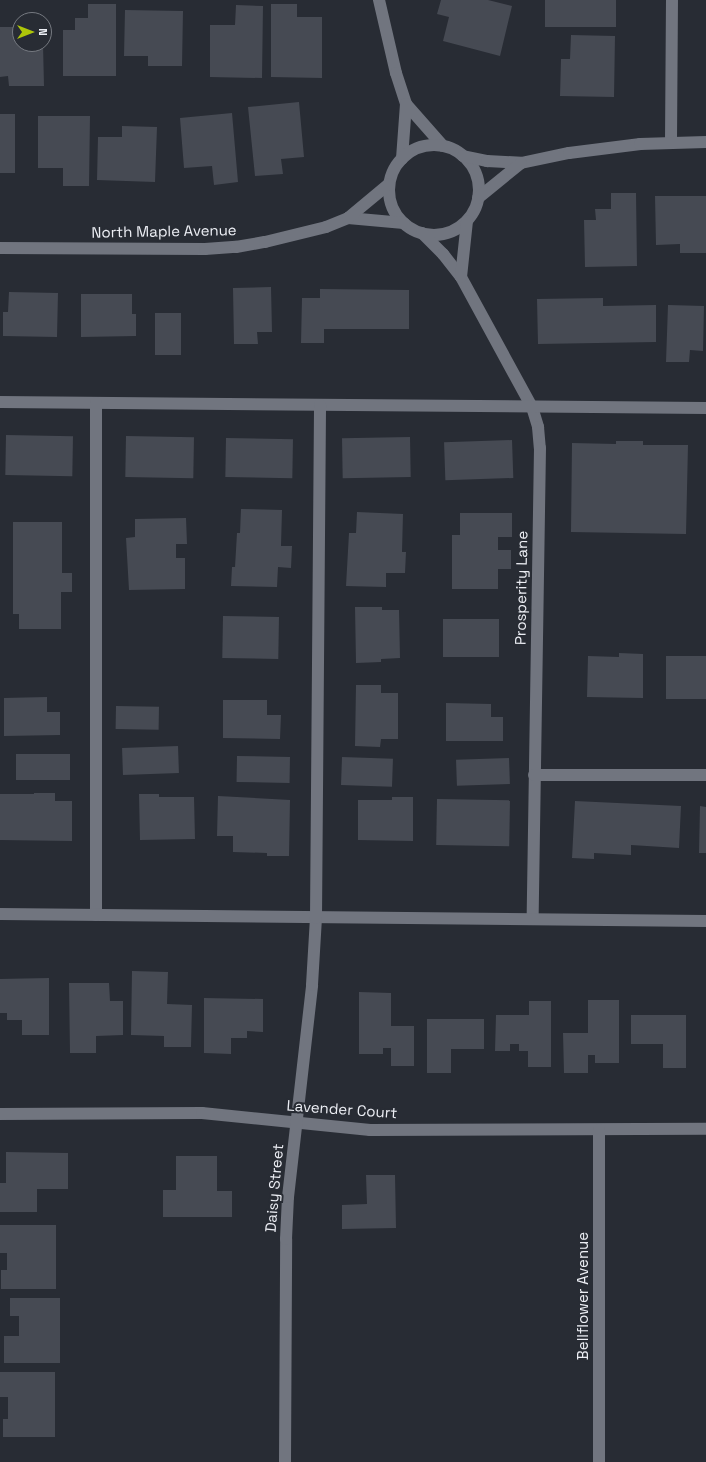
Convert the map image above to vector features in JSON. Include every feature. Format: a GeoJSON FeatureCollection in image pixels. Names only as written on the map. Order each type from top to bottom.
{"type":"FeatureCollection","features":[{"type":"Feature","properties":{"kind":"street"},"geometry":{"type":"LineString","coordinates":[[379,0],[394,66],[406,104],[402,159]]}},
{"type":"Feature","properties":{"kind":"street"},"geometry":{"type":"LineString","coordinates":[[671,142],[672,0]]}},
{"type":"Feature","properties":{"kind":"street"},"geometry":{"type":"LineString","coordinates":[[406,104],[444,146]]}},
{"type":"Feature","properties":{"kind":"street","name":"North Maple Avenue"},"geometry":{"type":"LineString","coordinates":[[463,156],[476,175],[478,198],[474,210],[467,221],[456,229],[443,234],[422,233],[412,229],[404,223],[392,206],[389,184],[396,166],[402,159],[409,153],[425,146],[444,146],[463,156],[487,161],[521,163],[604,148],[671,142],[706,142]]}},
{"type":"Feature","properties":{"kind":"street","name":"North Maple Avenue"},"geometry":{"type":"LineString","coordinates":[[478,198],[521,163]]}},
{"type":"Feature","properties":{"kind":"street","name":"North Maple Avenue"},"geometry":{"type":"LineString","coordinates":[[0,248],[168,249],[236,247],[297,235],[348,218],[389,184]]}},
{"type":"Feature","properties":{"kind":"street","name":"North Maple Avenue"},"geometry":{"type":"LineString","coordinates":[[348,218],[404,223]]}},
{"type":"Feature","properties":{"kind":"street"},"geometry":{"type":"LineString","coordinates":[[461,277],[467,221]]}},
{"type":"Feature","properties":{"kind":"street","name":"Prosperity Lane"},"geometry":{"type":"LineString","coordinates":[[422,233],[443,254],[461,277],[532,407],[538,427],[540,448],[532,919]]}},
{"type":"Feature","properties":{"kind":"street"},"geometry":{"type":"LineString","coordinates":[[0,402],[706,408]]}},
{"type":"Feature","properties":{"kind":"street"},"geometry":{"type":"LineString","coordinates":[[96,403],[96,915]]}},
{"type":"Feature","properties":{"kind":"street","name":"Daisy Street"},"geometry":{"type":"LineString","coordinates":[[285,1462],[286,1239],[288,1197],[312,985],[316,918],[320,405]]}},
{"type":"Feature","properties":{"kind":"street"},"geometry":{"type":"LineString","coordinates":[[534,775],[706,775]]}},
{"type":"Feature","properties":{"kind":"street"},"geometry":{"type":"LineString","coordinates":[[0,914],[706,921]]}},
{"type":"Feature","properties":{"kind":"street","name":"Lavender Court"},"geometry":{"type":"LineString","coordinates":[[0,1114],[202,1113],[370,1130],[706,1129]]}},
{"type":"Feature","properties":{"kind":"street","name":"Bellflower Avenue"},"geometry":{"type":"LineString","coordinates":[[599,1130],[599,1462]]}},
{"type":"Feature","properties":{"kind":"building"},"geometry":{"type":"Polygon","coordinates":[[[441,0],[488,0],[512,6],[500,56],[443,41],[449,17],[437,14],[441,0]]]}},
{"type":"Feature","properties":{"kind":"building"},"geometry":{"type":"Polygon","coordinates":[[[545,0],[616,0],[616,27],[545,27],[545,0]]]}},
{"type":"Feature","properties":{"kind":"building"},"geometry":{"type":"Polygon","coordinates":[[[88,4],[116,4],[116,76],[63,76],[63,30],[75,30],[75,18],[88,18],[88,4]]]}},
{"type":"Feature","properties":{"kind":"building"},"geometry":{"type":"Polygon","coordinates":[[[271,4],[297,4],[297,17],[322,17],[322,78],[271,77],[271,4]]]}},
{"type":"Feature","properties":{"kind":"building"},"geometry":{"type":"Polygon","coordinates":[[[236,5],[263,6],[262,78],[210,77],[210,25],[235,25],[236,5]]]}},
{"type":"Feature","properties":{"kind":"building"},"geometry":{"type":"Polygon","coordinates":[[[125,10],[183,11],[182,66],[148,66],[148,56],[124,56],[125,10]]]}},
{"type":"Feature","properties":{"kind":"building"},"geometry":{"type":"Polygon","coordinates":[[[0,27],[12,27],[12,52],[43,52],[44,86],[9,86],[8,76],[0,77],[0,27]]]}},
{"type":"Feature","properties":{"kind":"building"},"geometry":{"type":"Polygon","coordinates":[[[571,35],[615,36],[614,97],[560,96],[561,59],[570,59],[571,35]]]}},
{"type":"Feature","properties":{"kind":"building"},"geometry":{"type":"Polygon","coordinates":[[[299,102],[304,157],[281,159],[283,174],[255,176],[248,107],[299,102]]]}},
{"type":"Feature","properties":{"kind":"building"},"geometry":{"type":"Polygon","coordinates":[[[232,113],[238,182],[214,185],[212,166],[184,168],[180,118],[232,113]]]}},
{"type":"Feature","properties":{"kind":"building"},"geometry":{"type":"Polygon","coordinates":[[[0,114],[15,114],[15,173],[0,173],[0,114]]]}},
{"type":"Feature","properties":{"kind":"building"},"geometry":{"type":"Polygon","coordinates":[[[38,116],[90,116],[89,186],[63,186],[63,168],[38,168],[38,116]]]}},
{"type":"Feature","properties":{"kind":"building"},"geometry":{"type":"Polygon","coordinates":[[[122,126],[157,127],[155,182],[97,180],[98,137],[122,137],[122,126]]]}},
{"type":"Feature","properties":{"kind":"building"},"geometry":{"type":"Polygon","coordinates":[[[611,193],[636,193],[637,266],[585,267],[584,220],[596,220],[595,209],[611,209],[611,193]]]}},
{"type":"Feature","properties":{"kind":"building"},"geometry":{"type":"Polygon","coordinates":[[[655,196],[706,196],[706,253],[680,253],[680,244],[656,245],[655,196]]]}},
{"type":"Feature","properties":{"kind":"building"},"geometry":{"type":"Polygon","coordinates":[[[271,287],[272,332],[257,332],[258,344],[234,344],[233,288],[271,287]]]}},
{"type":"Feature","properties":{"kind":"building"},"geometry":{"type":"Polygon","coordinates":[[[320,289],[409,290],[409,329],[324,329],[324,343],[301,343],[302,298],[320,298],[320,289]]]}},
{"type":"Feature","properties":{"kind":"building"},"geometry":{"type":"Polygon","coordinates":[[[9,292],[58,293],[57,337],[3,336],[3,312],[8,312],[9,292]]]}},
{"type":"Feature","properties":{"kind":"building"},"geometry":{"type":"Polygon","coordinates":[[[81,294],[132,294],[132,314],[136,314],[136,336],[81,337],[81,294]]]}},
{"type":"Feature","properties":{"kind":"building"},"geometry":{"type":"Polygon","coordinates":[[[603,298],[603,306],[656,305],[656,342],[538,344],[537,299],[603,298]]]}},
{"type":"Feature","properties":{"kind":"building"},"geometry":{"type":"Polygon","coordinates":[[[668,305],[704,306],[703,351],[690,350],[689,362],[666,362],[668,305]]]}},
{"type":"Feature","properties":{"kind":"building"},"geometry":{"type":"Polygon","coordinates":[[[155,313],[181,313],[181,355],[155,355],[155,313]]]}},
{"type":"Feature","properties":{"kind":"building"},"geometry":{"type":"Polygon","coordinates":[[[6,435],[73,436],[72,476],[5,475],[6,435]]]}},
{"type":"Feature","properties":{"kind":"building"},"geometry":{"type":"Polygon","coordinates":[[[126,436],[194,437],[193,478],[125,477],[126,436]]]}},
{"type":"Feature","properties":{"kind":"building"},"geometry":{"type":"Polygon","coordinates":[[[410,437],[411,477],[343,478],[342,438],[410,437]]]}},
{"type":"Feature","properties":{"kind":"building"},"geometry":{"type":"Polygon","coordinates":[[[226,438],[293,439],[292,478],[225,477],[226,438]]]}},
{"type":"Feature","properties":{"kind":"building"},"geometry":{"type":"Polygon","coordinates":[[[512,440],[513,478],[445,480],[444,442],[512,440]]]}},
{"type":"Feature","properties":{"kind":"building"},"geometry":{"type":"Polygon","coordinates":[[[616,441],[643,441],[643,445],[688,445],[686,534],[571,532],[572,443],[616,444],[616,441]]]}},
{"type":"Feature","properties":{"kind":"building"},"geometry":{"type":"Polygon","coordinates":[[[241,509],[282,510],[281,546],[292,546],[291,568],[278,567],[277,587],[231,586],[232,567],[235,567],[237,533],[240,533],[241,509]]]}},
{"type":"Feature","properties":{"kind":"building"},"geometry":{"type":"Polygon","coordinates":[[[357,512],[403,514],[402,552],[406,552],[405,573],[386,573],[386,587],[346,586],[349,533],[356,533],[357,512]]]}},
{"type":"Feature","properties":{"kind":"building"},"geometry":{"type":"Polygon","coordinates":[[[460,513],[512,513],[512,537],[498,537],[498,550],[511,550],[511,569],[498,569],[498,589],[452,589],[452,535],[460,535],[460,513]]]}},
{"type":"Feature","properties":{"kind":"building"},"geometry":{"type":"Polygon","coordinates":[[[186,518],[187,544],[176,544],[176,558],[185,558],[185,589],[129,590],[126,538],[135,537],[135,519],[186,518]]]}},
{"type":"Feature","properties":{"kind":"building"},"geometry":{"type":"Polygon","coordinates":[[[13,522],[62,522],[62,573],[72,573],[72,592],[61,592],[61,629],[19,629],[19,614],[13,614],[13,522]]]}},
{"type":"Feature","properties":{"kind":"building"},"geometry":{"type":"Polygon","coordinates":[[[355,607],[382,607],[382,610],[399,610],[400,658],[381,659],[381,662],[356,663],[355,607]]]}},
{"type":"Feature","properties":{"kind":"building"},"geometry":{"type":"Polygon","coordinates":[[[223,616],[279,617],[278,659],[222,658],[223,616]]]}},
{"type":"Feature","properties":{"kind":"building"},"geometry":{"type":"Polygon","coordinates":[[[443,619],[499,619],[499,657],[443,657],[443,619]]]}},
{"type":"Feature","properties":{"kind":"building"},"geometry":{"type":"Polygon","coordinates":[[[619,653],[643,654],[643,698],[587,697],[588,656],[619,657],[619,653]]]}},
{"type":"Feature","properties":{"kind":"building"},"geometry":{"type":"Polygon","coordinates":[[[666,656],[706,656],[706,699],[666,699],[666,656]]]}},
{"type":"Feature","properties":{"kind":"building"},"geometry":{"type":"Polygon","coordinates":[[[356,685],[381,685],[381,693],[398,693],[398,739],[381,739],[380,747],[355,746],[356,685]]]}},
{"type":"Feature","properties":{"kind":"building"},"geometry":{"type":"Polygon","coordinates":[[[47,697],[47,712],[60,712],[60,735],[4,736],[4,698],[47,697]]]}},
{"type":"Feature","properties":{"kind":"building"},"geometry":{"type":"Polygon","coordinates":[[[223,700],[267,700],[267,715],[281,715],[280,739],[223,738],[223,700]]]}},
{"type":"Feature","properties":{"kind":"building"},"geometry":{"type":"Polygon","coordinates":[[[446,703],[491,704],[491,717],[503,717],[503,741],[446,741],[446,703]]]}},
{"type":"Feature","properties":{"kind":"building"},"geometry":{"type":"Polygon","coordinates":[[[116,706],[159,707],[159,730],[116,729],[116,706]]]}},
{"type":"Feature","properties":{"kind":"building"},"geometry":{"type":"Polygon","coordinates":[[[178,746],[179,773],[123,775],[122,748],[178,746]]]}},
{"type":"Feature","properties":{"kind":"building"},"geometry":{"type":"Polygon","coordinates":[[[16,754],[70,754],[70,780],[16,780],[16,754]]]}},
{"type":"Feature","properties":{"kind":"building"},"geometry":{"type":"Polygon","coordinates":[[[237,756],[290,757],[290,783],[237,782],[237,756]]]}},
{"type":"Feature","properties":{"kind":"building"},"geometry":{"type":"Polygon","coordinates":[[[342,757],[393,759],[392,787],[341,785],[342,757]]]}},
{"type":"Feature","properties":{"kind":"building"},"geometry":{"type":"Polygon","coordinates":[[[509,758],[510,784],[457,786],[456,760],[509,758]]]}},
{"type":"Feature","properties":{"kind":"building"},"geometry":{"type":"Polygon","coordinates":[[[55,793],[55,801],[72,801],[72,841],[0,840],[0,794],[55,793]]]}},
{"type":"Feature","properties":{"kind":"building"},"geometry":{"type":"Polygon","coordinates":[[[139,794],[159,794],[159,797],[194,797],[195,839],[140,840],[139,794]]]}},
{"type":"Feature","properties":{"kind":"building"},"geometry":{"type":"Polygon","coordinates":[[[218,796],[290,800],[289,856],[267,856],[267,853],[233,852],[233,836],[217,836],[218,796]]]}},
{"type":"Feature","properties":{"kind":"building"},"geometry":{"type":"Polygon","coordinates":[[[392,797],[413,797],[413,841],[358,840],[358,800],[392,800],[392,797]]]}},
{"type":"Feature","properties":{"kind":"building"},"geometry":{"type":"Polygon","coordinates":[[[437,799],[510,800],[509,846],[436,845],[437,799]]]}},
{"type":"Feature","properties":{"kind":"building"},"geometry":{"type":"Polygon","coordinates":[[[575,801],[681,806],[679,848],[631,845],[631,855],[594,853],[594,859],[572,858],[575,801]]]}},
{"type":"Feature","properties":{"kind":"building"},"geometry":{"type":"Polygon","coordinates":[[[700,806],[706,807],[706,853],[699,853],[700,806]]]}},
{"type":"Feature","properties":{"kind":"building"},"geometry":{"type":"Polygon","coordinates":[[[132,971],[168,972],[167,1004],[192,1005],[191,1047],[164,1047],[164,1036],[131,1035],[132,971]]]}},
{"type":"Feature","properties":{"kind":"building"},"geometry":{"type":"Polygon","coordinates":[[[49,978],[49,1035],[22,1035],[22,1020],[7,1020],[7,1013],[0,1013],[0,979],[49,978]]]}},
{"type":"Feature","properties":{"kind":"building"},"geometry":{"type":"Polygon","coordinates":[[[69,983],[109,983],[110,1001],[123,1001],[123,1035],[96,1036],[96,1053],[70,1053],[69,983]]]}},
{"type":"Feature","properties":{"kind":"building"},"geometry":{"type":"Polygon","coordinates":[[[359,992],[391,993],[391,1026],[414,1026],[414,1066],[391,1066],[391,1048],[383,1048],[383,1054],[359,1054],[359,992]]]}},
{"type":"Feature","properties":{"kind":"building"},"geometry":{"type":"Polygon","coordinates":[[[204,998],[263,999],[263,1032],[247,1031],[247,1038],[231,1038],[231,1054],[204,1053],[204,998]]]}},
{"type":"Feature","properties":{"kind":"building"},"geometry":{"type":"Polygon","coordinates":[[[588,1000],[619,1000],[619,1063],[595,1063],[595,1055],[588,1055],[588,1073],[564,1073],[563,1033],[588,1033],[588,1000]]]}},
{"type":"Feature","properties":{"kind":"building"},"geometry":{"type":"Polygon","coordinates":[[[529,1001],[551,1001],[551,1067],[528,1067],[528,1051],[519,1051],[519,1044],[510,1044],[510,1051],[495,1051],[496,1015],[529,1015],[529,1001]]]}},
{"type":"Feature","properties":{"kind":"building"},"geometry":{"type":"Polygon","coordinates":[[[631,1015],[686,1015],[686,1068],[663,1068],[663,1044],[631,1044],[631,1015]]]}},
{"type":"Feature","properties":{"kind":"building"},"geometry":{"type":"Polygon","coordinates":[[[427,1019],[484,1019],[484,1049],[451,1049],[451,1073],[427,1073],[427,1019]]]}},
{"type":"Feature","properties":{"kind":"building"},"geometry":{"type":"Polygon","coordinates":[[[6,1152],[68,1153],[68,1189],[37,1189],[37,1212],[0,1212],[0,1183],[6,1183],[6,1152]]]}},
{"type":"Feature","properties":{"kind":"building"},"geometry":{"type":"Polygon","coordinates":[[[176,1156],[217,1156],[217,1191],[232,1191],[232,1217],[163,1217],[163,1190],[176,1190],[176,1156]]]}},
{"type":"Feature","properties":{"kind":"building"},"geometry":{"type":"Polygon","coordinates":[[[366,1175],[395,1175],[396,1228],[342,1229],[342,1205],[367,1204],[366,1175]]]}},
{"type":"Feature","properties":{"kind":"building"},"geometry":{"type":"Polygon","coordinates":[[[0,1225],[56,1225],[56,1289],[1,1289],[1,1270],[7,1270],[7,1253],[0,1253],[0,1225]]]}},
{"type":"Feature","properties":{"kind":"building"},"geometry":{"type":"Polygon","coordinates":[[[10,1298],[60,1298],[60,1363],[4,1363],[4,1336],[19,1336],[19,1316],[10,1316],[10,1298]]]}},
{"type":"Feature","properties":{"kind":"building"},"geometry":{"type":"Polygon","coordinates":[[[0,1372],[55,1372],[55,1437],[3,1437],[3,1419],[8,1419],[8,1397],[0,1397],[0,1372]]]}}]}
